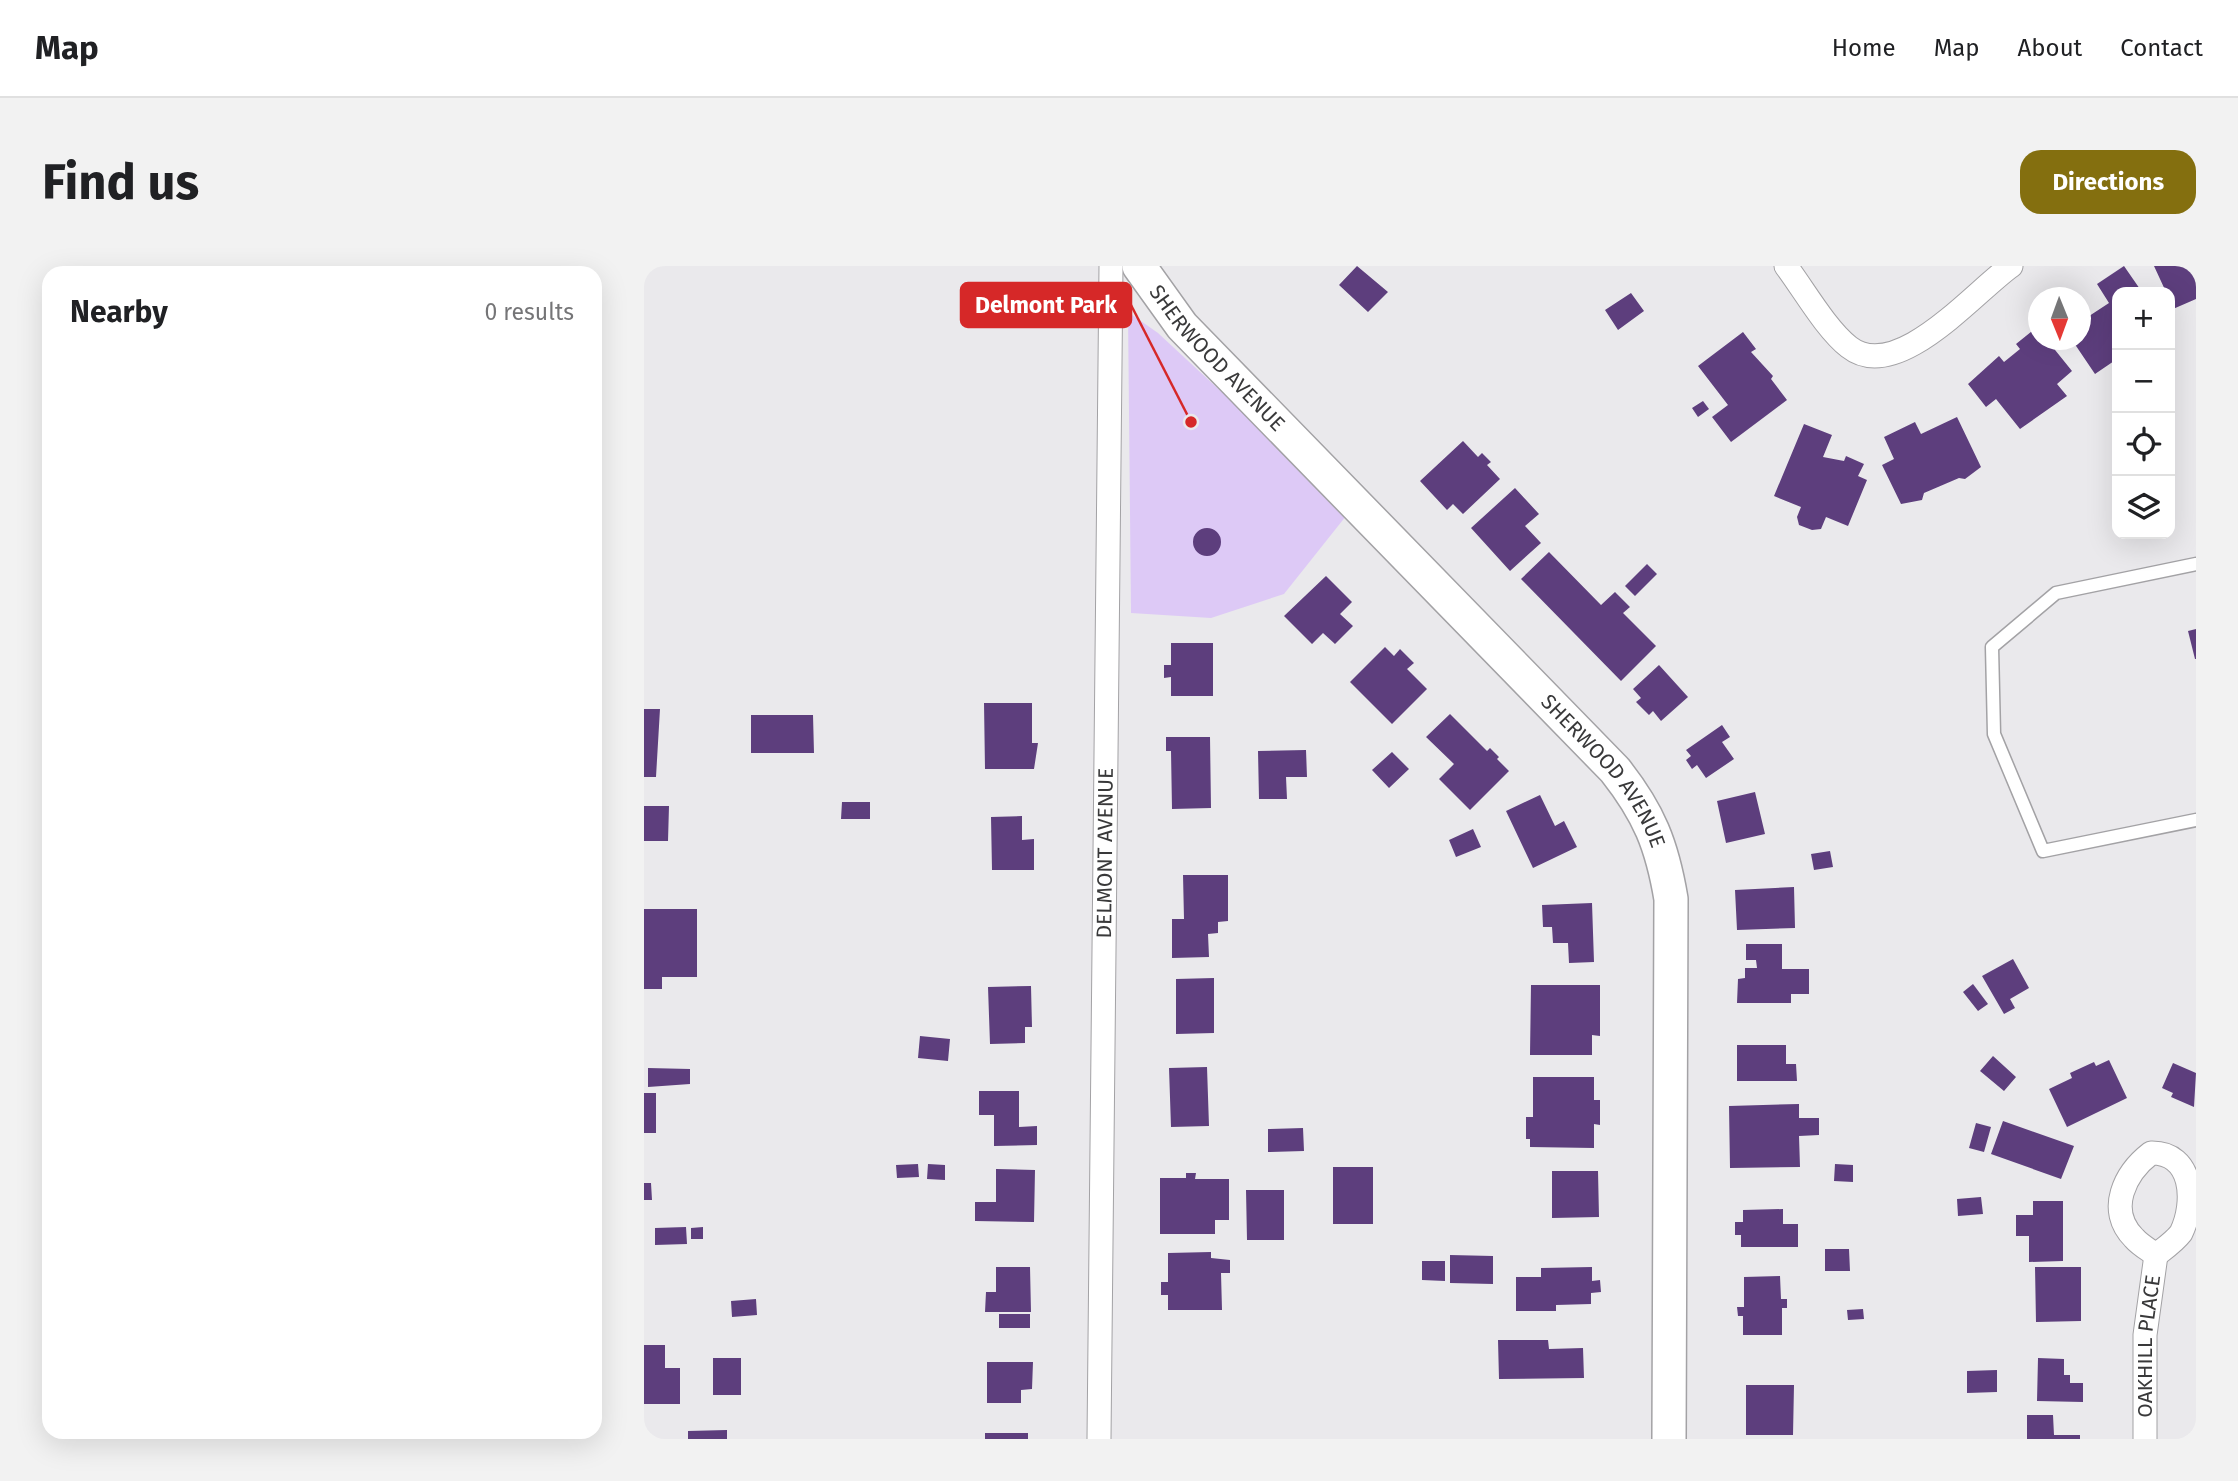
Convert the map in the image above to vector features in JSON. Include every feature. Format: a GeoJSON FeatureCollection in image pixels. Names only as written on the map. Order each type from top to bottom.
{"type":"FeatureCollection","features":[{"type":"Feature","properties":{"kind":"street","name":"DELMONT AVENUE"},"geometry":{"type":"LineString","coordinates":[[1099,1439],[1111,266]]}},
{"type":"Feature","properties":{"kind":"street","name":"SHERWOOD AVENUE"},"geometry":{"type":"LineString","coordinates":[[1139,266],[1182,326],[1615,770],[1639,800],[1657,835],[1671,899],[1669,1439]]}},
{"type":"Feature","properties":{"kind":"street"},"geometry":{"type":"LineString","coordinates":[[1786,266],[1836,335],[1851,349],[1864,354],[1884,355],[1929,335],[2011,266]]}},
{"type":"Feature","properties":{"kind":"street","name":"OAKHILL PLACE"},"geometry":{"type":"LineString","coordinates":[[2145,1439],[2145,1335],[2156,1255]]}},
{"type":"Feature","properties":{"kind":"lane"},"geometry":{"type":"LineString","coordinates":[[2196,564],[2056,593],[1992,647],[1994,734],[2043,851],[2196,820]]}},
{"type":"Feature","properties":{"kind":"shaded area"},"geometry":{"type":"Polygon","coordinates":[[[1128,312],[1158,333],[1350,511],[1284,594],[1211,618],[1131,613],[1128,312]]]}},
{"type":"Feature","properties":{"kind":"building"},"geometry":{"type":"Polygon","coordinates":[[[1357,266],[1388,292],[1368,312],[1339,285],[1357,266]]]}},
{"type":"Feature","properties":{"kind":"building"},"geometry":{"type":"Polygon","coordinates":[[[2124,266],[2139,287],[2112,287],[2112,362],[2095,374],[2079,350],[2091,350],[2091,315],[2109,303],[2097,284],[2124,266]]]}},
{"type":"Feature","properties":{"kind":"building"},"geometry":{"type":"Polygon","coordinates":[[[2154,266],[2196,266],[2196,299],[2175,308],[2175,287],[2164,287],[2154,266]]]}},
{"type":"Feature","properties":{"kind":"building"},"geometry":{"type":"Polygon","coordinates":[[[1631,293],[1644,311],[1618,330],[1605,310],[1631,293]]]}},
{"type":"Feature","properties":{"kind":"building"},"geometry":{"type":"Polygon","coordinates":[[[1743,332],[1756,349],[1751,352],[1773,376],[1771,379],[1787,400],[1731,442],[1712,417],[1728,405],[1698,366],[1743,332]]]}},
{"type":"Feature","properties":{"kind":"building"},"geometry":{"type":"Polygon","coordinates":[[[2028,334],[2028,350],[2055,350],[2072,371],[2057,384],[2067,396],[2020,429],[1996,399],[1986,407],[1968,384],[1999,356],[2004,362],[2020,349],[2016,344],[2028,334]]]}},
{"type":"Feature","properties":{"kind":"building"},"geometry":{"type":"Polygon","coordinates":[[[1703,401],[1709,409],[1698,417],[1692,408],[1703,401]]]}},
{"type":"Feature","properties":{"kind":"building"},"geometry":{"type":"Polygon","coordinates":[[[1957,417],[1981,467],[1965,479],[1959,478],[1924,493],[1922,500],[1901,504],[1882,465],[1894,459],[1884,437],[1915,422],[1921,434],[1957,417]]]}},
{"type":"Feature","properties":{"kind":"building"},"geometry":{"type":"Polygon","coordinates":[[[1804,424],[1832,435],[1823,457],[1844,461],[1846,456],[1864,464],[1858,476],[1867,480],[1848,526],[1826,517],[1821,529],[1812,530],[1799,525],[1797,517],[1801,507],[1774,496],[1804,424]]]}},
{"type":"Feature","properties":{"kind":"building"},"geometry":{"type":"Polygon","coordinates":[[[1463,441],[1478,457],[1482,453],[1491,462],[1487,465],[1500,479],[1463,514],[1453,504],[1447,510],[1420,481],[1463,441]]]}},
{"type":"Feature","properties":{"kind":"building"},"geometry":{"type":"Polygon","coordinates":[[[1515,488],[1539,514],[1525,526],[1541,543],[1510,571],[1471,528],[1515,488]]]}},
{"type":"Feature","properties":{"kind":"building"},"geometry":{"type":"Polygon","coordinates":[[[1207,528],[1217,532],[1221,542],[1217,552],[1207,556],[1197,552],[1193,542],[1197,532],[1207,528]]]}},
{"type":"Feature","properties":{"kind":"building"},"geometry":{"type":"Polygon","coordinates":[[[1549,552],[1601,605],[1615,592],[1630,607],[1623,613],[1656,646],[1621,681],[1521,579],[1549,552]]]}},
{"type":"Feature","properties":{"kind":"building"},"geometry":{"type":"Polygon","coordinates":[[[1647,564],[1657,574],[1635,596],[1625,586],[1647,564]]]}},
{"type":"Feature","properties":{"kind":"building"},"geometry":{"type":"Polygon","coordinates":[[[1326,576],[1352,602],[1340,614],[1353,626],[1335,644],[1323,633],[1312,644],[1284,616],[1326,576]]]}},
{"type":"Feature","properties":{"kind":"building"},"geometry":{"type":"Polygon","coordinates":[[[2196,629],[2196,659],[2195,659],[2188,631],[2196,629]]]}},
{"type":"Feature","properties":{"kind":"building"},"geometry":{"type":"Polygon","coordinates":[[[1171,643],[1213,643],[1213,696],[1171,696],[1171,677],[1164,678],[1164,665],[1171,665],[1171,643]]]}},
{"type":"Feature","properties":{"kind":"building"},"geometry":{"type":"Polygon","coordinates":[[[1385,647],[1394,656],[1400,649],[1414,663],[1407,669],[1427,689],[1392,724],[1350,682],[1385,647]]]}},
{"type":"Feature","properties":{"kind":"building"},"geometry":{"type":"Polygon","coordinates":[[[1659,665],[1688,697],[1661,721],[1653,711],[1649,715],[1636,702],[1641,698],[1633,689],[1659,665]]]}},
{"type":"Feature","properties":{"kind":"building"},"geometry":{"type":"Polygon","coordinates":[[[984,703],[1032,703],[1032,743],[1038,743],[1034,769],[985,769],[984,703]]]}},
{"type":"Feature","properties":{"kind":"building"},"geometry":{"type":"Polygon","coordinates":[[[644,709],[660,709],[656,777],[644,777],[644,709]]]}},
{"type":"Feature","properties":{"kind":"building"},"geometry":{"type":"Polygon","coordinates":[[[1450,714],[1487,751],[1490,748],[1509,771],[1470,810],[1439,779],[1454,764],[1426,737],[1450,714]]]}},
{"type":"Feature","properties":{"kind":"building"},"geometry":{"type":"Polygon","coordinates":[[[751,715],[813,715],[814,753],[751,753],[751,715]]]}},
{"type":"Feature","properties":{"kind":"building"},"geometry":{"type":"Polygon","coordinates":[[[1722,725],[1730,737],[1722,742],[1734,759],[1706,778],[1697,765],[1692,769],[1686,760],[1691,756],[1686,750],[1722,725]]]}},
{"type":"Feature","properties":{"kind":"building"},"geometry":{"type":"Polygon","coordinates":[[[1166,737],[1210,737],[1211,808],[1172,809],[1171,751],[1166,751],[1166,737]]]}},
{"type":"Feature","properties":{"kind":"building"},"geometry":{"type":"Polygon","coordinates":[[[1306,750],[1307,777],[1286,777],[1287,799],[1259,799],[1258,751],[1306,750]]]}},
{"type":"Feature","properties":{"kind":"building"},"geometry":{"type":"Polygon","coordinates":[[[1392,752],[1409,769],[1389,788],[1372,770],[1392,752]]]}},
{"type":"Feature","properties":{"kind":"building"},"geometry":{"type":"Polygon","coordinates":[[[1755,792],[1765,834],[1726,843],[1717,801],[1755,792]]]}},
{"type":"Feature","properties":{"kind":"building"},"geometry":{"type":"Polygon","coordinates":[[[1540,795],[1555,826],[1564,821],[1577,847],[1533,868],[1506,811],[1540,795]]]}},
{"type":"Feature","properties":{"kind":"building"},"geometry":{"type":"Polygon","coordinates":[[[842,802],[870,802],[870,819],[841,819],[842,802]]]}},
{"type":"Feature","properties":{"kind":"building"},"geometry":{"type":"Polygon","coordinates":[[[644,806],[669,806],[668,841],[644,841],[644,806]]]}},
{"type":"Feature","properties":{"kind":"building"},"geometry":{"type":"Polygon","coordinates":[[[1022,816],[1022,840],[1034,839],[1034,870],[992,870],[991,817],[1022,816]]]}},
{"type":"Feature","properties":{"kind":"building"},"geometry":{"type":"Polygon","coordinates":[[[1473,829],[1481,847],[1456,857],[1449,840],[1473,829]]]}},
{"type":"Feature","properties":{"kind":"building"},"geometry":{"type":"Polygon","coordinates":[[[1830,851],[1833,867],[1814,870],[1811,854],[1830,851]]]}},
{"type":"Feature","properties":{"kind":"building"},"geometry":{"type":"Polygon","coordinates":[[[1183,875],[1228,875],[1228,921],[1218,922],[1218,933],[1208,934],[1209,957],[1172,958],[1172,919],[1184,919],[1183,875]]]}},
{"type":"Feature","properties":{"kind":"building"},"geometry":{"type":"Polygon","coordinates":[[[1794,887],[1795,928],[1737,930],[1735,890],[1794,887]]]}},
{"type":"Feature","properties":{"kind":"building"},"geometry":{"type":"Polygon","coordinates":[[[1592,903],[1594,962],[1569,963],[1568,943],[1553,943],[1552,927],[1543,927],[1542,905],[1592,903]]]}},
{"type":"Feature","properties":{"kind":"building"},"geometry":{"type":"Polygon","coordinates":[[[644,909],[697,909],[697,977],[662,977],[662,989],[644,989],[644,909]]]}},
{"type":"Feature","properties":{"kind":"building"},"geometry":{"type":"Polygon","coordinates":[[[1746,944],[1782,944],[1782,969],[1809,969],[1809,994],[1791,994],[1791,1003],[1737,1003],[1738,979],[1745,978],[1745,968],[1757,968],[1756,960],[1746,960],[1746,944]]]}},
{"type":"Feature","properties":{"kind":"building"},"geometry":{"type":"Polygon","coordinates":[[[2013,959],[2029,988],[2010,999],[2015,1008],[2004,1014],[1982,976],[2013,959]]]}},
{"type":"Feature","properties":{"kind":"building"},"geometry":{"type":"Polygon","coordinates":[[[1214,978],[1214,1033],[1176,1034],[1176,979],[1214,978]]]}},
{"type":"Feature","properties":{"kind":"building"},"geometry":{"type":"Polygon","coordinates":[[[1973,984],[1988,1004],[1978,1011],[1963,992],[1973,984]]]}},
{"type":"Feature","properties":{"kind":"building"},"geometry":{"type":"Polygon","coordinates":[[[1531,985],[1600,985],[1600,1036],[1592,1035],[1592,1055],[1530,1055],[1531,985]]]}},
{"type":"Feature","properties":{"kind":"building"},"geometry":{"type":"Polygon","coordinates":[[[1031,986],[1032,1027],[1025,1027],[1025,1043],[990,1044],[988,987],[1031,986]]]}},
{"type":"Feature","properties":{"kind":"building"},"geometry":{"type":"Polygon","coordinates":[[[920,1036],[950,1039],[948,1061],[918,1058],[920,1036]]]}},
{"type":"Feature","properties":{"kind":"building"},"geometry":{"type":"Polygon","coordinates":[[[1737,1045],[1786,1045],[1786,1064],[1796,1064],[1797,1081],[1737,1081],[1737,1045]]]}},
{"type":"Feature","properties":{"kind":"building"},"geometry":{"type":"Polygon","coordinates":[[[1993,1056],[2016,1077],[2004,1091],[1980,1071],[1993,1056]]]}},
{"type":"Feature","properties":{"kind":"building"},"geometry":{"type":"Polygon","coordinates":[[[2109,1060],[2127,1098],[2067,1127],[2049,1089],[2072,1078],[2070,1073],[2094,1062],[2096,1066],[2109,1060]]]}},
{"type":"Feature","properties":{"kind":"building"},"geometry":{"type":"Polygon","coordinates":[[[2173,1063],[2196,1073],[2194,1107],[2171,1097],[2173,1093],[2162,1088],[2173,1063]]]}},
{"type":"Feature","properties":{"kind":"building"},"geometry":{"type":"Polygon","coordinates":[[[1207,1067],[1209,1126],[1171,1127],[1169,1068],[1207,1067]]]}},
{"type":"Feature","properties":{"kind":"building"},"geometry":{"type":"Polygon","coordinates":[[[648,1068],[690,1069],[690,1084],[648,1087],[648,1068]]]}},
{"type":"Feature","properties":{"kind":"building"},"geometry":{"type":"Polygon","coordinates":[[[1533,1077],[1594,1077],[1594,1100],[1600,1100],[1600,1125],[1594,1124],[1594,1148],[1530,1147],[1530,1139],[1526,1139],[1526,1117],[1533,1117],[1533,1077]]]}},
{"type":"Feature","properties":{"kind":"building"},"geometry":{"type":"Polygon","coordinates":[[[979,1091],[1019,1091],[1019,1127],[1037,1126],[1037,1145],[994,1146],[994,1115],[979,1115],[979,1091]]]}},
{"type":"Feature","properties":{"kind":"building"},"geometry":{"type":"Polygon","coordinates":[[[644,1093],[656,1093],[656,1133],[644,1133],[644,1093]]]}},
{"type":"Feature","properties":{"kind":"building"},"geometry":{"type":"Polygon","coordinates":[[[1799,1104],[1799,1118],[1819,1118],[1819,1135],[1799,1136],[1800,1167],[1730,1168],[1729,1106],[1799,1104]]]}},
{"type":"Feature","properties":{"kind":"building"},"geometry":{"type":"Polygon","coordinates":[[[2003,1121],[2074,1146],[2061,1179],[1991,1154],[2003,1121]]]}},
{"type":"Feature","properties":{"kind":"building"},"geometry":{"type":"Polygon","coordinates":[[[1976,1123],[1991,1127],[1984,1152],[1969,1148],[1976,1123]]]}},
{"type":"Feature","properties":{"kind":"building"},"geometry":{"type":"Polygon","coordinates":[[[1303,1128],[1304,1151],[1268,1152],[1268,1129],[1303,1128]]]}},
{"type":"Feature","properties":{"kind":"building"},"geometry":{"type":"Polygon","coordinates":[[[918,1164],[919,1177],[897,1178],[896,1165],[918,1164]]]}},
{"type":"Feature","properties":{"kind":"building"},"geometry":{"type":"Polygon","coordinates":[[[928,1164],[945,1165],[945,1180],[927,1179],[928,1164]]]}},
{"type":"Feature","properties":{"kind":"building"},"geometry":{"type":"Polygon","coordinates":[[[1835,1164],[1853,1165],[1853,1182],[1834,1181],[1835,1164]]]}},
{"type":"Feature","properties":{"kind":"building"},"geometry":{"type":"Polygon","coordinates":[[[1333,1167],[1373,1167],[1373,1224],[1333,1224],[1333,1167]]]}},
{"type":"Feature","properties":{"kind":"building"},"geometry":{"type":"Polygon","coordinates":[[[996,1169],[1035,1170],[1034,1222],[975,1221],[975,1202],[996,1202],[996,1169]]]}},
{"type":"Feature","properties":{"kind":"building"},"geometry":{"type":"Polygon","coordinates":[[[1552,1171],[1598,1171],[1599,1217],[1552,1218],[1552,1171]]]}},
{"type":"Feature","properties":{"kind":"building"},"geometry":{"type":"Polygon","coordinates":[[[1186,1173],[1196,1173],[1195,1179],[1229,1179],[1229,1220],[1215,1220],[1215,1234],[1160,1234],[1160,1178],[1186,1178],[1186,1173]]]}},
{"type":"Feature","properties":{"kind":"building"},"geometry":{"type":"Polygon","coordinates":[[[644,1183],[651,1183],[652,1200],[644,1200],[644,1183]]]}},
{"type":"Feature","properties":{"kind":"building"},"geometry":{"type":"Polygon","coordinates":[[[1246,1190],[1284,1190],[1284,1240],[1247,1240],[1246,1190]]]}},
{"type":"Feature","properties":{"kind":"building"},"geometry":{"type":"Polygon","coordinates":[[[1981,1197],[1983,1214],[1958,1216],[1957,1199],[1981,1197]]]}},
{"type":"Feature","properties":{"kind":"building"},"geometry":{"type":"Polygon","coordinates":[[[2033,1201],[2063,1201],[2063,1261],[2029,1262],[2029,1236],[2016,1236],[2016,1215],[2033,1215],[2033,1201]]]}},
{"type":"Feature","properties":{"kind":"building"},"geometry":{"type":"Polygon","coordinates":[[[1783,1209],[1783,1224],[1798,1224],[1798,1247],[1741,1247],[1741,1235],[1735,1235],[1735,1222],[1743,1222],[1743,1210],[1783,1209]]]}},
{"type":"Feature","properties":{"kind":"building"},"geometry":{"type":"Polygon","coordinates":[[[686,1227],[687,1244],[655,1245],[655,1228],[686,1227]]]}},
{"type":"Feature","properties":{"kind":"building"},"geometry":{"type":"Polygon","coordinates":[[[703,1227],[703,1239],[691,1239],[691,1228],[703,1227]]]}},
{"type":"Feature","properties":{"kind":"building"},"geometry":{"type":"Polygon","coordinates":[[[1825,1249],[1849,1249],[1850,1271],[1825,1271],[1825,1249]]]}},
{"type":"Feature","properties":{"kind":"building"},"geometry":{"type":"Polygon","coordinates":[[[1211,1252],[1211,1258],[1230,1260],[1230,1273],[1221,1273],[1222,1310],[1168,1310],[1168,1295],[1161,1295],[1161,1282],[1168,1282],[1168,1253],[1211,1252]]]}},
{"type":"Feature","properties":{"kind":"building"},"geometry":{"type":"Polygon","coordinates":[[[1450,1255],[1493,1256],[1493,1284],[1450,1283],[1450,1255]]]}},
{"type":"Feature","properties":{"kind":"building"},"geometry":{"type":"Polygon","coordinates":[[[1422,1261],[1445,1261],[1445,1281],[1422,1280],[1422,1261]]]}},
{"type":"Feature","properties":{"kind":"building"},"geometry":{"type":"Polygon","coordinates":[[[996,1267],[1030,1267],[1031,1312],[985,1312],[986,1292],[996,1292],[996,1267]]]}},
{"type":"Feature","properties":{"kind":"building"},"geometry":{"type":"Polygon","coordinates":[[[1592,1267],[1592,1281],[1600,1280],[1601,1292],[1591,1293],[1591,1304],[1556,1305],[1556,1311],[1516,1311],[1516,1277],[1541,1277],[1541,1268],[1592,1267]]]}},
{"type":"Feature","properties":{"kind":"building"},"geometry":{"type":"Polygon","coordinates":[[[2035,1267],[2081,1267],[2081,1321],[2036,1322],[2035,1267]]]}},
{"type":"Feature","properties":{"kind":"building"},"geometry":{"type":"Polygon","coordinates":[[[1780,1276],[1781,1299],[1787,1299],[1787,1308],[1782,1308],[1782,1335],[1743,1335],[1743,1316],[1738,1316],[1737,1307],[1744,1307],[1744,1277],[1780,1276]]]}},
{"type":"Feature","properties":{"kind":"building"},"geometry":{"type":"Polygon","coordinates":[[[756,1299],[757,1315],[732,1317],[731,1301],[756,1299]]]}},
{"type":"Feature","properties":{"kind":"building"},"geometry":{"type":"Polygon","coordinates":[[[1863,1309],[1864,1319],[1848,1320],[1847,1310],[1863,1309]]]}},
{"type":"Feature","properties":{"kind":"building"},"geometry":{"type":"Polygon","coordinates":[[[999,1314],[1030,1314],[1030,1328],[999,1328],[999,1314]]]}},
{"type":"Feature","properties":{"kind":"building"},"geometry":{"type":"Polygon","coordinates":[[[1498,1340],[1548,1340],[1549,1349],[1583,1348],[1584,1378],[1499,1379],[1498,1340]]]}},
{"type":"Feature","properties":{"kind":"building"},"geometry":{"type":"Polygon","coordinates":[[[644,1345],[665,1345],[665,1368],[680,1368],[680,1404],[644,1404],[644,1345]]]}},
{"type":"Feature","properties":{"kind":"building"},"geometry":{"type":"Polygon","coordinates":[[[713,1358],[741,1358],[741,1395],[713,1395],[713,1358]]]}},
{"type":"Feature","properties":{"kind":"building"},"geometry":{"type":"Polygon","coordinates":[[[2038,1358],[2064,1359],[2064,1375],[2070,1375],[2070,1383],[2083,1383],[2083,1402],[2037,1401],[2038,1358]]]}},
{"type":"Feature","properties":{"kind":"building"},"geometry":{"type":"Polygon","coordinates":[[[987,1362],[1033,1362],[1032,1389],[1021,1390],[1021,1403],[987,1403],[987,1362]]]}},
{"type":"Feature","properties":{"kind":"building"},"geometry":{"type":"Polygon","coordinates":[[[1997,1370],[1997,1392],[1967,1393],[1967,1371],[1997,1370]]]}},
{"type":"Feature","properties":{"kind":"building"},"geometry":{"type":"Polygon","coordinates":[[[1746,1385],[1794,1385],[1793,1435],[1746,1435],[1746,1385]]]}},
{"type":"Feature","properties":{"kind":"building"},"geometry":{"type":"Polygon","coordinates":[[[2027,1415],[2053,1415],[2054,1435],[2080,1435],[2080,1439],[2027,1439],[2027,1415]]]}},
{"type":"Feature","properties":{"kind":"building"},"geometry":{"type":"Polygon","coordinates":[[[727,1430],[727,1439],[688,1439],[688,1431],[727,1430]]]}},
{"type":"Feature","properties":{"kind":"building"},"geometry":{"type":"Polygon","coordinates":[[[985,1433],[1028,1433],[1028,1439],[985,1439],[985,1433]]]}},
{"type":"Feature","properties":{"kind":"place","name":"Delmont Park"},"geometry":{"type":"Point","coordinates":[1191,422]}}]}
